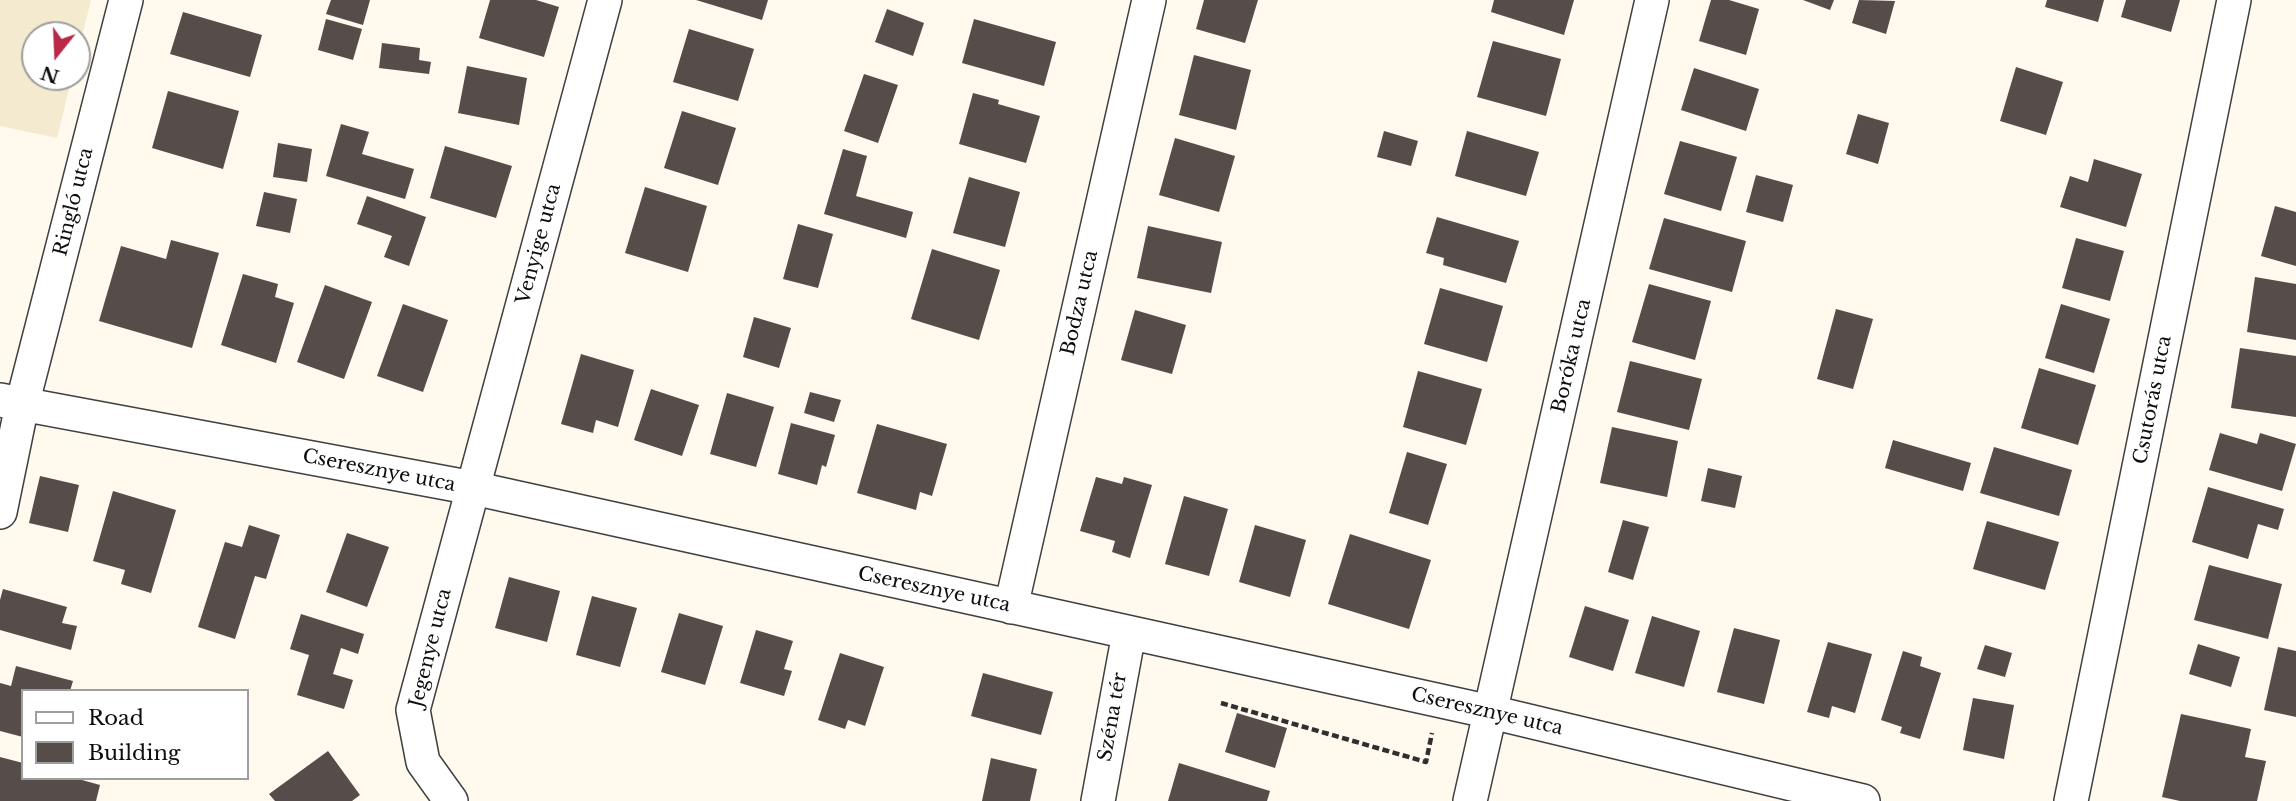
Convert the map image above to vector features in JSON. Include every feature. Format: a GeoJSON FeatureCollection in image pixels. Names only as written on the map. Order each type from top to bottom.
{"type":"FeatureCollection","features":[{"type":"Feature","properties":{"kind":"street","name":"Ringló utca"},"geometry":{"type":"LineString","coordinates":[[0,512],[11,402],[126,0]]}},
{"type":"Feature","properties":{"kind":"street","name":"Venyige utca"},"geometry":{"type":"LineString","coordinates":[[473,488],[604,0]]}},
{"type":"Feature","properties":{"kind":"street","name":"Bodza utca"},"geometry":{"type":"LineString","coordinates":[[1011,607],[1149,0]]}},
{"type":"Feature","properties":{"kind":"street","name":"Boróka utca"},"geometry":{"type":"LineString","coordinates":[[1470,801],[1652,0]]}},
{"type":"Feature","properties":{"kind":"street","name":"Csutorás utca"},"geometry":{"type":"LineString","coordinates":[[2071,801],[2234,0]]}},
{"type":"Feature","properties":{"kind":"street","name":"Cseresznye utca"},"geometry":{"type":"LineString","coordinates":[[11,402],[473,488],[1491,712],[1863,801]]}},
{"type":"Feature","properties":{"kind":"street","name":"Jegenye utca"},"geometry":{"type":"LineString","coordinates":[[451,801],[423,762],[414,710],[473,488]]}},
{"type":"Feature","properties":{"kind":"street","name":"Széna tér"},"geometry":{"type":"LineString","coordinates":[[1098,801],[1129,633]]}},
{"type":"Feature","properties":{"kind":"path"},"geometry":{"type":"LineString","coordinates":[[1221,703],[1426,762],[1439,701]]}},
{"type":"Feature","properties":{"kind":"shaded area"},"geometry":{"type":"Polygon","coordinates":[[[0,0],[91,0],[86,21],[21,21],[21,91],[69,91],[57,138],[0,126],[0,0]]]}},
{"type":"Feature","properties":{"kind":"building"},"geometry":{"type":"Polygon","coordinates":[[[331,0],[370,0],[363,25],[326,14],[331,0]]]}},
{"type":"Feature","properties":{"kind":"building"},"geometry":{"type":"Polygon","coordinates":[[[490,0],[536,0],[559,7],[544,57],[479,38],[490,0]]]}},
{"type":"Feature","properties":{"kind":"building"},"geometry":{"type":"Polygon","coordinates":[[[696,0],[768,0],[762,20],[696,0]]]}},
{"type":"Feature","properties":{"kind":"building"},"geometry":{"type":"Polygon","coordinates":[[[1204,0],[1258,0],[1245,43],[1196,29],[1204,0]]]}},
{"type":"Feature","properties":{"kind":"building"},"geometry":{"type":"Polygon","coordinates":[[[1494,0],[1574,0],[1564,35],[1491,12],[1494,0]]]}},
{"type":"Feature","properties":{"kind":"building"},"geometry":{"type":"Polygon","coordinates":[[[1711,0],[1729,0],[1759,9],[1746,55],[1699,41],[1711,0]]]}},
{"type":"Feature","properties":{"kind":"building"},"geometry":{"type":"Polygon","coordinates":[[[1803,0],[1834,0],[1830,10],[1803,0]]]}},
{"type":"Feature","properties":{"kind":"building"},"geometry":{"type":"Polygon","coordinates":[[[1859,0],[1895,1],[1886,34],[1852,23],[1859,0]]]}},
{"type":"Feature","properties":{"kind":"building"},"geometry":{"type":"Polygon","coordinates":[[[2047,0],[2104,0],[2098,22],[2045,7],[2047,0]]]}},
{"type":"Feature","properties":{"kind":"building"},"geometry":{"type":"Polygon","coordinates":[[[2126,0],[2180,0],[2171,32],[2121,17],[2126,0]]]}},
{"type":"Feature","properties":{"kind":"building"},"geometry":{"type":"Polygon","coordinates":[[[887,9],[924,23],[913,56],[875,42],[887,9]]]}},
{"type":"Feature","properties":{"kind":"building"},"geometry":{"type":"Polygon","coordinates":[[[183,12],[262,35],[250,77],[170,54],[183,12]]]}},
{"type":"Feature","properties":{"kind":"building"},"geometry":{"type":"Polygon","coordinates":[[[326,19],[362,29],[353,60],[318,50],[326,19]]]}},
{"type":"Feature","properties":{"kind":"building"},"geometry":{"type":"Polygon","coordinates":[[[974,19],[1056,42],[1044,86],[962,63],[974,19]]]}},
{"type":"Feature","properties":{"kind":"building"},"geometry":{"type":"Polygon","coordinates":[[[689,29],[754,49],[738,101],[673,82],[689,29]]]}},
{"type":"Feature","properties":{"kind":"building"},"geometry":{"type":"Polygon","coordinates":[[[1493,41],[1561,59],[1546,116],[1477,97],[1493,41]]]}},
{"type":"Feature","properties":{"kind":"building"},"geometry":{"type":"Polygon","coordinates":[[[382,43],[420,48],[419,60],[431,62],[429,74],[379,68],[382,43]]]}},
{"type":"Feature","properties":{"kind":"building"},"geometry":{"type":"Polygon","coordinates":[[[1194,55],[1251,70],[1236,130],[1179,115],[1194,55]]]}},
{"type":"Feature","properties":{"kind":"building"},"geometry":{"type":"Polygon","coordinates":[[[467,66],[527,78],[519,125],[458,113],[467,66]]]}},
{"type":"Feature","properties":{"kind":"building"},"geometry":{"type":"Polygon","coordinates":[[[2016,67],[2063,82],[2046,135],[2000,121],[2016,67]]]}},
{"type":"Feature","properties":{"kind":"building"},"geometry":{"type":"Polygon","coordinates":[[[1694,68],[1759,89],[1746,131],[1681,110],[1694,68]]]}},
{"type":"Feature","properties":{"kind":"building"},"geometry":{"type":"Polygon","coordinates":[[[864,74],[898,85],[878,143],[844,131],[864,74]]]}},
{"type":"Feature","properties":{"kind":"building"},"geometry":{"type":"Polygon","coordinates":[[[168,91],[239,111],[223,169],[152,148],[168,91]]]}},
{"type":"Feature","properties":{"kind":"building"},"geometry":{"type":"Polygon","coordinates":[[[973,93],[999,100],[998,104],[1040,116],[1026,163],[959,144],[973,93]]]}},
{"type":"Feature","properties":{"kind":"building"},"geometry":{"type":"Polygon","coordinates":[[[682,111],[736,128],[718,185],[664,168],[682,111]]]}},
{"type":"Feature","properties":{"kind":"building"},"geometry":{"type":"Polygon","coordinates":[[[1858,114],[1889,123],[1878,164],[1846,154],[1858,114]]]}},
{"type":"Feature","properties":{"kind":"building"},"geometry":{"type":"Polygon","coordinates":[[[341,124],[369,132],[362,154],[414,169],[405,199],[326,176],[341,124]]]}},
{"type":"Feature","properties":{"kind":"building"},"geometry":{"type":"Polygon","coordinates":[[[1384,131],[1418,141],[1411,166],[1377,157],[1384,131]]]}},
{"type":"Feature","properties":{"kind":"building"},"geometry":{"type":"Polygon","coordinates":[[[1467,131],[1539,152],[1526,196],[1455,176],[1467,131]]]}},
{"type":"Feature","properties":{"kind":"building"},"geometry":{"type":"Polygon","coordinates":[[[1175,138],[1235,156],[1219,212],[1159,195],[1175,138]]]}},
{"type":"Feature","properties":{"kind":"building"},"geometry":{"type":"Polygon","coordinates":[[[1680,141],[1737,157],[1721,211],[1664,194],[1680,141]]]}},
{"type":"Feature","properties":{"kind":"building"},"geometry":{"type":"Polygon","coordinates":[[[278,143],[312,149],[307,182],[273,177],[278,143]]]}},
{"type":"Feature","properties":{"kind":"building"},"geometry":{"type":"Polygon","coordinates":[[[445,146],[512,166],[496,218],[430,198],[445,146]]]}},
{"type":"Feature","properties":{"kind":"building"},"geometry":{"type":"Polygon","coordinates":[[[843,149],[867,156],[856,196],[913,212],[906,238],[824,214],[843,149]]]}},
{"type":"Feature","properties":{"kind":"building"},"geometry":{"type":"Polygon","coordinates":[[[2094,159],[2142,174],[2126,227],[2060,207],[2070,176],[2088,182],[2094,159]]]}},
{"type":"Feature","properties":{"kind":"building"},"geometry":{"type":"Polygon","coordinates":[[[1756,175],[1793,185],[1783,222],[1746,212],[1756,175]]]}},
{"type":"Feature","properties":{"kind":"building"},"geometry":{"type":"Polygon","coordinates":[[[969,177],[1020,192],[1005,247],[953,233],[969,177]]]}},
{"type":"Feature","properties":{"kind":"building"},"geometry":{"type":"Polygon","coordinates":[[[645,187],[707,206],[688,272],[625,253],[645,187]]]}},
{"type":"Feature","properties":{"kind":"building"},"geometry":{"type":"Polygon","coordinates":[[[264,192],[297,199],[290,233],[256,226],[264,192]]]}},
{"type":"Feature","properties":{"kind":"building"},"geometry":{"type":"Polygon","coordinates":[[[367,196],[426,217],[409,266],[384,257],[392,236],[357,224],[367,196]]]}},
{"type":"Feature","properties":{"kind":"building"},"geometry":{"type":"Polygon","coordinates":[[[2275,206],[2296,212],[2296,266],[2261,256],[2275,206]]]}},
{"type":"Feature","properties":{"kind":"building"},"geometry":{"type":"Polygon","coordinates":[[[1437,217],[1519,241],[1506,283],[1443,265],[1444,258],[1426,253],[1437,217]]]}},
{"type":"Feature","properties":{"kind":"building"},"geometry":{"type":"Polygon","coordinates":[[[1664,218],[1746,241],[1732,292],[1649,269],[1664,218]]]}},
{"type":"Feature","properties":{"kind":"building"},"geometry":{"type":"Polygon","coordinates":[[[798,224],[833,234],[818,288],[783,279],[798,224]]]}},
{"type":"Feature","properties":{"kind":"building"},"geometry":{"type":"Polygon","coordinates":[[[1148,226],[1222,242],[1211,293],[1137,278],[1148,226]]]}},
{"type":"Feature","properties":{"kind":"building"},"geometry":{"type":"Polygon","coordinates":[[[2076,238],[2124,251],[2110,301],[2062,288],[2076,238]]]}},
{"type":"Feature","properties":{"kind":"building"},"geometry":{"type":"Polygon","coordinates":[[[171,240],[219,253],[192,348],[99,321],[121,246],[166,259],[171,240]]]}},
{"type":"Feature","properties":{"kind":"building"},"geometry":{"type":"Polygon","coordinates":[[[932,249],[1000,270],[979,340],[911,319],[932,249]]]}},
{"type":"Feature","properties":{"kind":"building"},"geometry":{"type":"Polygon","coordinates":[[[243,274],[278,284],[275,297],[294,303],[276,363],[221,345],[243,274]]]}},
{"type":"Feature","properties":{"kind":"building"},"geometry":{"type":"Polygon","coordinates":[[[2255,277],[2296,284],[2296,340],[2247,332],[2255,277]]]}},
{"type":"Feature","properties":{"kind":"building"},"geometry":{"type":"Polygon","coordinates":[[[1649,284],[1711,301],[1695,360],[1632,342],[1649,284]]]}},
{"type":"Feature","properties":{"kind":"building"},"geometry":{"type":"Polygon","coordinates":[[[325,285],[372,302],[344,379],[297,362],[325,285]]]}},
{"type":"Feature","properties":{"kind":"building"},"geometry":{"type":"Polygon","coordinates":[[[1440,288],[1503,306],[1487,362],[1424,344],[1440,288]]]}},
{"type":"Feature","properties":{"kind":"building"},"geometry":{"type":"Polygon","coordinates":[[[403,304],[448,320],[423,392],[377,376],[403,304]]]}},
{"type":"Feature","properties":{"kind":"building"},"geometry":{"type":"Polygon","coordinates":[[[2061,304],[2110,319],[2094,373],[2045,358],[2061,304]]]}},
{"type":"Feature","properties":{"kind":"building"},"geometry":{"type":"Polygon","coordinates":[[[1836,309],[1873,319],[1853,389],[1817,379],[1836,309]]]}},
{"type":"Feature","properties":{"kind":"building"},"geometry":{"type":"Polygon","coordinates":[[[1135,310],[1186,325],[1172,374],[1121,360],[1135,310]]]}},
{"type":"Feature","properties":{"kind":"building"},"geometry":{"type":"Polygon","coordinates":[[[754,317],[791,328],[779,368],[743,357],[754,317]]]}},
{"type":"Feature","properties":{"kind":"building"},"geometry":{"type":"Polygon","coordinates":[[[2240,348],[2296,356],[2296,417],[2231,408],[2240,348]]]}},
{"type":"Feature","properties":{"kind":"building"},"geometry":{"type":"Polygon","coordinates":[[[581,354],[634,370],[618,427],[596,420],[593,433],[561,424],[581,354]]]}},
{"type":"Feature","properties":{"kind":"building"},"geometry":{"type":"Polygon","coordinates":[[[1630,361],[1702,379],[1689,430],[1617,412],[1630,361]]]}},
{"type":"Feature","properties":{"kind":"building"},"geometry":{"type":"Polygon","coordinates":[[[2039,368],[2096,385],[2078,445],[2021,428],[2039,368]]]}},
{"type":"Feature","properties":{"kind":"building"},"geometry":{"type":"Polygon","coordinates":[[[1418,371],[1482,389],[1466,445],[1403,427],[1418,371]]]}},
{"type":"Feature","properties":{"kind":"building"},"geometry":{"type":"Polygon","coordinates":[[[651,389],[699,405],[682,456],[634,440],[651,389]]]}},
{"type":"Feature","properties":{"kind":"building"},"geometry":{"type":"Polygon","coordinates":[[[810,392],[841,400],[834,422],[804,413],[810,392]]]}},
{"type":"Feature","properties":{"kind":"building"},"geometry":{"type":"Polygon","coordinates":[[[727,393],[774,407],[756,467],[710,454],[727,393]]]}},
{"type":"Feature","properties":{"kind":"building"},"geometry":{"type":"Polygon","coordinates":[[[791,423],[835,435],[826,467],[822,465],[817,485],[778,474],[791,423]]]}},
{"type":"Feature","properties":{"kind":"building"},"geometry":{"type":"Polygon","coordinates":[[[877,424],[947,444],[932,496],[920,492],[916,510],[857,493],[877,424]]]}},
{"type":"Feature","properties":{"kind":"building"},"geometry":{"type":"Polygon","coordinates":[[[1612,427],[1678,441],[1667,497],[1600,483],[1612,427]]]}},
{"type":"Feature","properties":{"kind":"building"},"geometry":{"type":"Polygon","coordinates":[[[2220,433],[2257,444],[2260,433],[2296,444],[2282,491],[2209,470],[2220,433]]]}},
{"type":"Feature","properties":{"kind":"building"},"geometry":{"type":"Polygon","coordinates":[[[1893,440],[1971,463],[1963,491],[1885,468],[1893,440]]]}},
{"type":"Feature","properties":{"kind":"building"},"geometry":{"type":"Polygon","coordinates":[[[1994,447],[2072,470],[2059,516],[1980,493],[1994,447]]]}},
{"type":"Feature","properties":{"kind":"building"},"geometry":{"type":"Polygon","coordinates":[[[1407,452],[1447,464],[1428,525],[1389,513],[1407,452]]]}},
{"type":"Feature","properties":{"kind":"building"},"geometry":{"type":"Polygon","coordinates":[[[1708,468],[1742,476],[1735,508],[1701,501],[1708,468]]]}},
{"type":"Feature","properties":{"kind":"building"},"geometry":{"type":"Polygon","coordinates":[[[40,476],[79,485],[68,532],[29,523],[40,476]]]}},
{"type":"Feature","properties":{"kind":"building"},"geometry":{"type":"Polygon","coordinates":[[[1096,477],[1122,484],[1124,477],[1152,485],[1130,558],[1112,552],[1115,541],[1080,531],[1096,477]]]}},
{"type":"Feature","properties":{"kind":"building"},"geometry":{"type":"Polygon","coordinates":[[[2208,487],[2284,509],[2278,530],[2258,524],[2248,559],[2192,542],[2208,487]]]}},
{"type":"Feature","properties":{"kind":"building"},"geometry":{"type":"Polygon","coordinates":[[[113,491],[176,510],[151,593],[121,584],[125,570],[93,561],[113,491]]]}},
{"type":"Feature","properties":{"kind":"building"},"geometry":{"type":"Polygon","coordinates":[[[1184,496],[1228,509],[1209,576],[1165,564],[1184,496]]]}},
{"type":"Feature","properties":{"kind":"building"},"geometry":{"type":"Polygon","coordinates":[[[1623,520],[1649,527],[1633,580],[1608,572],[1623,520]]]}},
{"type":"Feature","properties":{"kind":"building"},"geometry":{"type":"Polygon","coordinates":[[[1987,521],[2059,542],[2045,590],[1973,569],[1987,521]]]}},
{"type":"Feature","properties":{"kind":"building"},"geometry":{"type":"Polygon","coordinates":[[[249,525],[280,535],[266,579],[255,576],[235,639],[198,627],[225,542],[242,547],[249,525]]]}},
{"type":"Feature","properties":{"kind":"building"},"geometry":{"type":"Polygon","coordinates":[[[1255,525],[1306,540],[1290,597],[1239,582],[1255,525]]]}},
{"type":"Feature","properties":{"kind":"building"},"geometry":{"type":"Polygon","coordinates":[[[347,533],[389,547],[367,607],[326,592],[347,533]]]}},
{"type":"Feature","properties":{"kind":"building"},"geometry":{"type":"Polygon","coordinates":[[[1350,534],[1431,560],[1409,629],[1328,604],[1350,534]]]}},
{"type":"Feature","properties":{"kind":"building"},"geometry":{"type":"Polygon","coordinates":[[[2209,565],[2282,584],[2268,639],[2194,620],[2209,565]]]}},
{"type":"Feature","properties":{"kind":"building"},"geometry":{"type":"Polygon","coordinates":[[[509,577],[560,591],[547,642],[495,628],[509,577]]]}},
{"type":"Feature","properties":{"kind":"building"},"geometry":{"type":"Polygon","coordinates":[[[3,589],[67,607],[62,623],[77,626],[71,650],[0,630],[0,600],[3,589]]]}},
{"type":"Feature","properties":{"kind":"building"},"geometry":{"type":"Polygon","coordinates":[[[592,596],[637,608],[620,667],[576,655],[592,596]]]}},
{"type":"Feature","properties":{"kind":"building"},"geometry":{"type":"Polygon","coordinates":[[[1585,606],[1629,620],[1613,671],[1569,657],[1585,606]]]}},
{"type":"Feature","properties":{"kind":"building"},"geometry":{"type":"Polygon","coordinates":[[[679,613],[723,626],[705,685],[661,672],[679,613]]]}},
{"type":"Feature","properties":{"kind":"building"},"geometry":{"type":"Polygon","coordinates":[[[301,614],[364,634],[358,654],[341,648],[333,674],[353,680],[344,709],[297,695],[309,655],[290,649],[301,614]]]}},
{"type":"Feature","properties":{"kind":"building"},"geometry":{"type":"Polygon","coordinates":[[[1652,616],[1700,631],[1684,687],[1635,673],[1652,616]]]}},
{"type":"Feature","properties":{"kind":"building"},"geometry":{"type":"Polygon","coordinates":[[[1734,628],[1780,640],[1764,704],[1717,692],[1734,628]]]}},
{"type":"Feature","properties":{"kind":"building"},"geometry":{"type":"Polygon","coordinates":[[[756,630],[793,641],[784,669],[792,671],[784,696],[740,683],[756,630]]]}},
{"type":"Feature","properties":{"kind":"building"},"geometry":{"type":"Polygon","coordinates":[[[1828,642],[1872,654],[1855,713],[1832,706],[1829,718],[1807,712],[1828,642]]]}},
{"type":"Feature","properties":{"kind":"building"},"geometry":{"type":"Polygon","coordinates":[[[2198,644],[2240,657],[2231,687],[2189,674],[2198,644]]]}},
{"type":"Feature","properties":{"kind":"building"},"geometry":{"type":"Polygon","coordinates":[[[1985,645],[2012,653],[2005,677],[1977,669],[1985,645]]]}},
{"type":"Feature","properties":{"kind":"building"},"geometry":{"type":"Polygon","coordinates":[[[2278,647],[2296,651],[2296,717],[2264,710],[2278,647]]]}},
{"type":"Feature","properties":{"kind":"building"},"geometry":{"type":"Polygon","coordinates":[[[1903,651],[1922,657],[1920,666],[1941,673],[1920,739],[1900,733],[1902,727],[1881,720],[1903,651]]]}},
{"type":"Feature","properties":{"kind":"building"},"geometry":{"type":"Polygon","coordinates":[[[840,653],[884,667],[865,726],[848,720],[845,729],[818,720],[840,653]]]}},
{"type":"Feature","properties":{"kind":"building"},"geometry":{"type":"Polygon","coordinates":[[[16,666],[73,681],[71,689],[21,689],[21,736],[0,731],[0,683],[11,686],[16,666]]]}},
{"type":"Feature","properties":{"kind":"building"},"geometry":{"type":"Polygon","coordinates":[[[983,673],[1053,692],[1041,735],[971,716],[983,673]]]}},
{"type":"Feature","properties":{"kind":"building"},"geometry":{"type":"Polygon","coordinates":[[[1973,698],[2014,705],[2004,759],[1963,750],[1973,698]]]}},
{"type":"Feature","properties":{"kind":"building"},"geometry":{"type":"Polygon","coordinates":[[[1237,713],[1287,728],[1275,768],[1225,752],[1237,713]]]}},
{"type":"Feature","properties":{"kind":"building"},"geometry":{"type":"Polygon","coordinates":[[[2181,714],[2251,729],[2245,757],[2266,761],[2257,801],[2180,801],[2162,797],[2181,714]]]}},
{"type":"Feature","properties":{"kind":"building"},"geometry":{"type":"Polygon","coordinates":[[[328,751],[360,795],[352,801],[275,801],[269,794],[328,751]]]}},
{"type":"Feature","properties":{"kind":"building"},"geometry":{"type":"Polygon","coordinates":[[[0,757],[21,762],[21,780],[82,780],[100,785],[96,801],[0,801],[0,757]]]}},
{"type":"Feature","properties":{"kind":"building"},"geometry":{"type":"Polygon","coordinates":[[[991,758],[1037,769],[1030,801],[982,801],[991,758]]]}},
{"type":"Feature","properties":{"kind":"building"},"geometry":{"type":"Polygon","coordinates":[[[1179,763],[1270,791],[1267,801],[1168,801],[1179,763]]]}}]}
